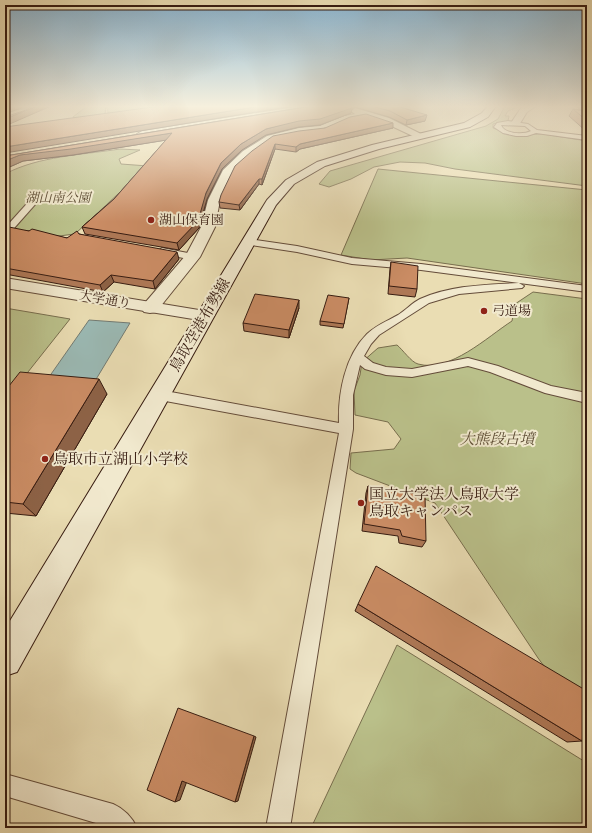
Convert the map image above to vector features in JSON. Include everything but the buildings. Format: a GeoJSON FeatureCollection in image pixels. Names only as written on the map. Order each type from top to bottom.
{"type":"FeatureCollection","features":[{"type":"Feature","properties":{"kind":"street"},"geometry":{"type":"LineString","coordinates":[[150,308],[193,257],[208,227],[214,200],[219,193],[229,170],[247,153],[259,145]]}},
{"type":"Feature","properties":{"kind":"street","name":"鳥取空港布勢線"},"geometry":{"type":"LineString","coordinates":[[5,660],[275,198],[290,182],[304,172],[338,157],[385,145]]}},
{"type":"Feature","properties":{"kind":"street","name":"大学通り"},"geometry":{"type":"LineString","coordinates":[[5,283],[205,316]]}},
{"type":"Feature","properties":{"kind":"lane"},"geometry":{"type":"LineString","coordinates":[[5,233],[36,200]]}},
{"type":"Feature","properties":{"kind":"lane"},"geometry":{"type":"LineString","coordinates":[[248,242],[297,249],[352,261],[421,267],[587,289]]}},
{"type":"Feature","properties":{"kind":"lane"},"geometry":{"type":"LineString","coordinates":[[152,250],[193,257]]}},
{"type":"Feature","properties":{"kind":"lane"},"geometry":{"type":"LineString","coordinates":[[278,828],[346,429],[345,413],[349,382],[358,357],[367,341],[378,331],[425,301],[463,291],[542,283]]}},
{"type":"Feature","properties":{"kind":"lane"},"geometry":{"type":"LineString","coordinates":[[358,357],[369,366],[386,371],[412,373],[468,362],[550,390],[587,398]]}},
{"type":"Feature","properties":{"kind":"lane"},"geometry":{"type":"LineString","coordinates":[[160,394],[346,429]]}},
{"type":"Feature","properties":{"kind":"lane"},"geometry":{"type":"LineString","coordinates":[[5,785],[113,816],[125,828]]}},
{"type":"Feature","properties":{"kind":"green space"},"geometry":{"type":"Polygon","coordinates":[[[421,145],[587,145],[587,186],[455,169],[425,163],[400,162],[374,167],[351,179],[329,187],[319,184],[330,171],[421,145]]]}},
{"type":"Feature","properties":{"kind":"green space","name":"湖山南公園"},"geometry":{"type":"Polygon","coordinates":[[[120,149],[140,150],[119,159],[121,164],[148,166],[75,234],[59,236],[5,232],[5,174],[32,163],[120,149]]]}},
{"type":"Feature","properties":{"kind":"green space"},"geometry":{"type":"Polygon","coordinates":[[[378,169],[587,190],[587,284],[407,258],[371,260],[341,255],[378,169]]]}},
{"type":"Feature","properties":{"kind":"green space","name":"大熊段古墳"},"geometry":{"type":"Polygon","coordinates":[[[533,292],[587,299],[587,724],[538,658],[435,503],[356,473],[350,469],[351,453],[394,449],[401,439],[388,422],[355,415],[354,391],[360,375],[362,362],[378,348],[397,345],[415,363],[418,364],[430,365],[455,359],[480,344],[512,321],[515,304],[533,292]]]}},
{"type":"Feature","properties":{"kind":"green space"},"geometry":{"type":"Polygon","coordinates":[[[5,308],[70,319],[5,401],[5,308]]]}},
{"type":"Feature","properties":{"kind":"green space"},"geometry":{"type":"Polygon","coordinates":[[[397,645],[587,763],[587,828],[311,828],[397,645]]]}},
{"type":"Feature","properties":{"kind":"water"},"geometry":{"type":"Polygon","coordinates":[[[89,320],[130,323],[95,381],[49,377],[89,320]]]}},
{"type":"Feature","properties":{"kind":"place","name":"湖山保育園"},"geometry":{"type":"Point","coordinates":[151,220]}},
{"type":"Feature","properties":{"kind":"place","name":"弓道場"},"geometry":{"type":"Point","coordinates":[484,311]}},
{"type":"Feature","properties":{"kind":"place","name":"鳥取市立湖山小学校"},"geometry":{"type":"Point","coordinates":[45,459]}},
{"type":"Feature","properties":{"kind":"place","name":"国立大学法人鳥取大学 鳥取キャンパス"},"geometry":{"type":"Point","coordinates":[361,503]}}]}
